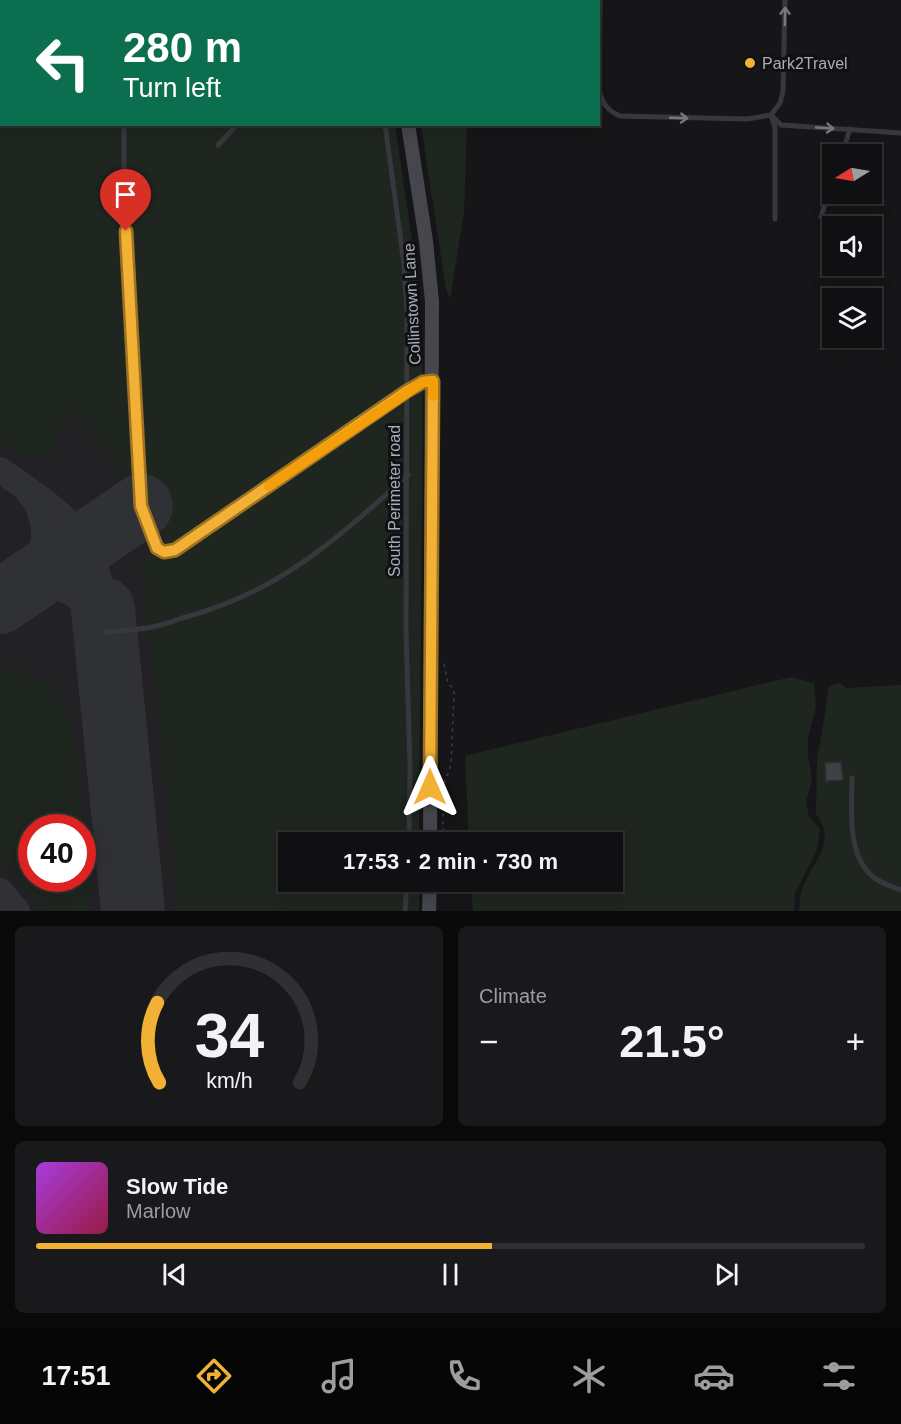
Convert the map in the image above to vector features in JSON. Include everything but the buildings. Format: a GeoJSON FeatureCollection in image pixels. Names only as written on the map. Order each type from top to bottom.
{"type":"FeatureCollection","features":[{"type":"Feature","properties":{"kind":"street","name":"Collinstown Lane"},"geometry":{"type":"LineString","coordinates":[[408,126],[426,241],[432,302],[430,832]]}},
{"type":"Feature","properties":{"kind":"street"},"geometry":{"type":"LineString","coordinates":[[429,911],[430,892]]}},
{"type":"Feature","properties":{"kind":"lane"},"geometry":{"type":"LineString","coordinates":[[600,92],[602,101],[610,111],[621,116],[747,119],[771,115],[781,100],[783,91],[785,0]]}},
{"type":"Feature","properties":{"kind":"lane"},"geometry":{"type":"LineString","coordinates":[[771,115],[781,125],[901,133]]}},
{"type":"Feature","properties":{"kind":"lane"},"geometry":{"type":"LineString","coordinates":[[771,115],[775,127],[775,219]]}},
{"type":"Feature","properties":{"kind":"lane"},"geometry":{"type":"LineString","coordinates":[[124,126],[124,208],[141,506],[157,548],[164,552],[175,550],[407,391],[423,382],[433,381]]}},
{"type":"Feature","properties":{"kind":"lane"},"geometry":{"type":"LineString","coordinates":[[218,145],[236,126]]}},
{"type":"Feature","properties":{"kind":"lane","name":"South Perimeter road"},"geometry":{"type":"LineString","coordinates":[[385,126],[404,264],[407,311],[406,632],[410,766],[409,832]]}},
{"type":"Feature","properties":{"kind":"lane"},"geometry":{"type":"LineString","coordinates":[[845,144],[850,129]]}},
{"type":"Feature","properties":{"kind":"lane"},"geometry":{"type":"LineString","coordinates":[[821,217],[825,204]]}},
{"type":"Feature","properties":{"kind":"lane"},"geometry":{"type":"LineString","coordinates":[[105,632],[148,628],[215,610],[271,584],[305,563],[408,476]]}},
{"type":"Feature","properties":{"kind":"lane"},"geometry":{"type":"LineString","coordinates":[[852,778],[853,834],[858,857],[869,874],[884,884],[901,890]]}},
{"type":"Feature","properties":{"kind":"lane"},"geometry":{"type":"LineString","coordinates":[[405,911],[406,892]]}},
{"type":"Feature","properties":{"kind":"path"},"geometry":{"type":"LineString","coordinates":[[440,664],[444,664],[448,684],[453,687],[454,694],[451,765],[442,793]]}},
{"type":"Feature","properties":{"kind":"shaded area"},"geometry":{"type":"Polygon","coordinates":[[[0,126],[395,126],[418,282],[419,832],[278,832],[278,892],[419,892],[419,911],[0,911],[0,126]]]}},
{"type":"Feature","properties":{"kind":"shaded area"},"geometry":{"type":"Polygon","coordinates":[[[0,126],[395,126],[418,282],[423,382],[419,832],[278,832],[278,892],[419,892],[419,911],[178,911],[143,560],[168,542],[78,413],[49,432],[59,446],[35,458],[23,457],[0,441],[0,126]]]}},
{"type":"Feature","properties":{"kind":"shaded area"},"geometry":{"type":"Polygon","coordinates":[[[421,126],[467,126],[464,213],[450,299],[446,289],[421,126]]]}},
{"type":"Feature","properties":{"kind":"shaded area"},"geometry":{"type":"Polygon","coordinates":[[[5,668],[23,671],[41,680],[58,694],[68,711],[74,734],[82,814],[18,814],[18,879],[0,857],[0,669],[5,668]]]}},
{"type":"Feature","properties":{"kind":"shaded area"},"geometry":{"type":"Polygon","coordinates":[[[791,677],[814,683],[816,707],[808,737],[812,780],[806,802],[809,817],[820,830],[817,850],[795,893],[794,911],[473,911],[472,892],[623,892],[623,832],[468,832],[465,756],[791,677]]]}},
{"type":"Feature","properties":{"kind":"shaded area"},"geometry":{"type":"Polygon","coordinates":[[[840,683],[846,688],[901,685],[901,911],[799,911],[801,892],[824,844],[823,825],[816,814],[817,757],[829,686],[840,683]]]}},
{"type":"Feature","properties":{"kind":"shaded area"},"geometry":{"type":"Polygon","coordinates":[[[29,892],[89,892],[91,909],[87,911],[44,911],[29,892]]]}},
{"type":"Feature","properties":{"kind":"taxiway"},"geometry":{"type":"LineString","coordinates":[[0,470],[44,501],[71,525],[82,539],[91,554],[97,572],[103,609]]}},
{"type":"Feature","properties":{"kind":"taxiway"},"geometry":{"type":"LineString","coordinates":[[0,600],[26,580],[34,570],[43,548],[41,514],[29,493]]}},
{"type":"Feature","properties":{"kind":"taxiway"},"geometry":{"type":"LineString","coordinates":[[13,593],[44,586],[69,592],[90,609],[106,636]]}},
{"type":"Feature","properties":{"kind":"taxiway"},"geometry":{"type":"LineString","coordinates":[[0,891],[17,911]]}},
{"type":"Feature","properties":{"kind":"runway"},"geometry":{"type":"LineString","coordinates":[[0,602],[141,506]]}},
{"type":"Feature","properties":{"kind":"runway"},"geometry":{"type":"LineString","coordinates":[[103,609],[133,911]]}},
{"type":"Feature","properties":{"kind":"slow traffic"},"geometry":{"type":"LineString","coordinates":[[269,486],[423,382],[433,381],[433,396]]}},
{"type":"Feature","properties":{"kind":"place","name":"Park2Travel"},"geometry":{"type":"Point","coordinates":[750,63]}},
{"type":"Feature","properties":{"kind":"route"},"geometry":{"type":"LineString","coordinates":[[126,231],[141,506],[157,548],[164,552],[175,550],[407,391],[423,382],[433,381],[430,787]]}}]}
